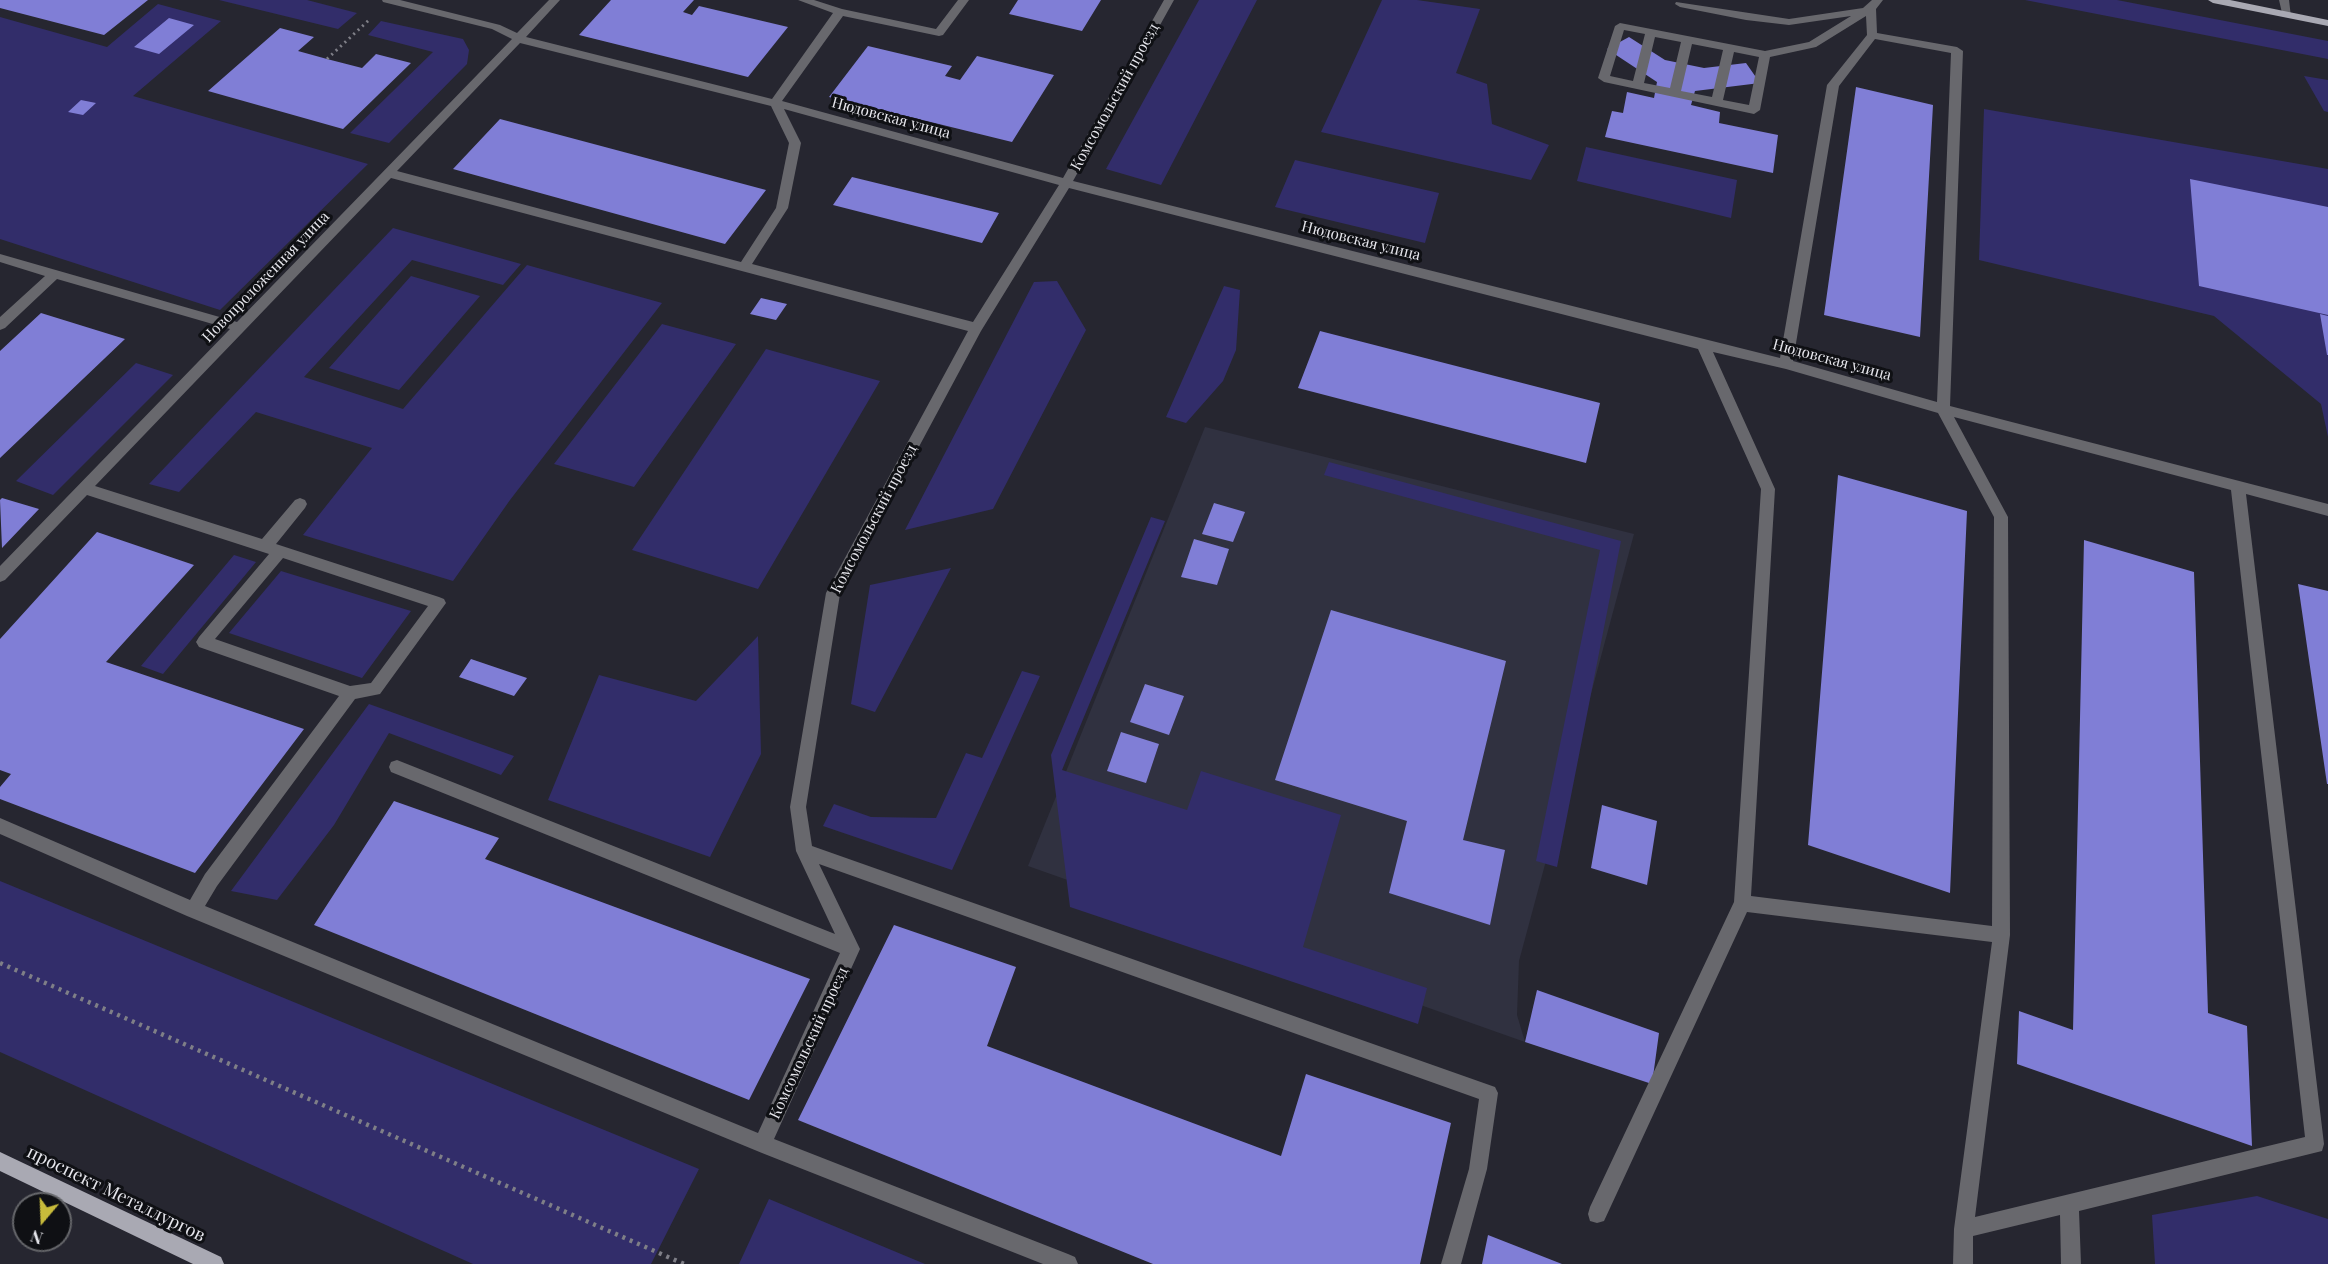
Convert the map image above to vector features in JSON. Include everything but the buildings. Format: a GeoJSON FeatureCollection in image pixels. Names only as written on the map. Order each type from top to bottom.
{"type":"FeatureCollection","features":[{"type":"Feature","properties":{"kind":"main road"},"geometry":{"type":"LineString","coordinates":[[2213,0],[2328,23]]}},
{"type":"Feature","properties":{"kind":"main road","name":"проспект Металлургов"},"geometry":{"type":"LineString","coordinates":[[0,1161],[214,1264]]}},
{"type":"Feature","properties":{"kind":"street","name":"Нюдовская улица"},"geometry":{"type":"LineString","coordinates":[[388,0],[496,27],[528,42],[775,103],[1066,183],[1702,345],[1786,364],[1943,409],[2328,510]]}},
{"type":"Feature","properties":{"kind":"street","name":"Новопроложенная улица"},"geometry":{"type":"LineString","coordinates":[[0,576],[555,0]]}},
{"type":"Feature","properties":{"kind":"street"},"geometry":{"type":"LineString","coordinates":[[803,0],[840,12],[939,33],[964,0]]}},
{"type":"Feature","properties":{"kind":"street","name":"Комсомольский проезд"},"geometry":{"type":"LineString","coordinates":[[762,1144],[851,949],[804,851],[798,807],[833,593],[976,328],[1066,183],[1169,0]]}},
{"type":"Feature","properties":{"kind":"street"},"geometry":{"type":"LineString","coordinates":[[2284,0],[2287,15]]}},
{"type":"Feature","properties":{"kind":"street"},"geometry":{"type":"LineString","coordinates":[[1680,4],[1746,17],[1789,22],[1874,4]]}},
{"type":"Feature","properties":{"kind":"street"},"geometry":{"type":"LineString","coordinates":[[1786,364],[1833,85],[1872,35],[1874,4]]}},
{"type":"Feature","properties":{"kind":"street"},"geometry":{"type":"LineString","coordinates":[[1765,55],[1754,110],[1604,78],[1620,26],[1765,55],[1812,45],[1874,4]]}},
{"type":"Feature","properties":{"kind":"street"},"geometry":{"type":"LineString","coordinates":[[744,267],[782,208],[795,143],[775,103],[840,12]]}},
{"type":"Feature","properties":{"kind":"street"},"geometry":{"type":"LineString","coordinates":[[1638,85],[1652,32]]}},
{"type":"Feature","properties":{"kind":"street"},"geometry":{"type":"LineString","coordinates":[[1872,35],[1957,51],[1943,409],[2001,517],[2001,935],[1964,1229],[1963,1264]]}},
{"type":"Feature","properties":{"kind":"street"},"geometry":{"type":"LineString","coordinates":[[1675,93],[1688,40]]}},
{"type":"Feature","properties":{"kind":"street"},"geometry":{"type":"LineString","coordinates":[[1717,102],[1729,48]]}},
{"type":"Feature","properties":{"kind":"street"},"geometry":{"type":"LineString","coordinates":[[388,173],[976,328]]}},
{"type":"Feature","properties":{"kind":"street"},"geometry":{"type":"LineString","coordinates":[[0,258],[241,328]]}},
{"type":"Feature","properties":{"kind":"street"},"geometry":{"type":"LineString","coordinates":[[0,325],[55,274]]}},
{"type":"Feature","properties":{"kind":"street"},"geometry":{"type":"LineString","coordinates":[[1597,1214],[1742,903],[1768,489],[1702,345]]}},
{"type":"Feature","properties":{"kind":"street"},"geometry":{"type":"LineString","coordinates":[[1964,1229],[2315,1144],[2238,487]]}},
{"type":"Feature","properties":{"kind":"street"},"geometry":{"type":"LineString","coordinates":[[86,489],[265,546],[439,603],[375,689],[350,693],[204,642],[280,551]]}},
{"type":"Feature","properties":{"kind":"street"},"geometry":{"type":"LineString","coordinates":[[265,546],[300,504]]}},
{"type":"Feature","properties":{"kind":"street"},"geometry":{"type":"LineString","coordinates":[[193,910],[211,880],[350,693]]}},
{"type":"Feature","properties":{"kind":"street"},"geometry":{"type":"LineString","coordinates":[[397,767],[851,949]]}},
{"type":"Feature","properties":{"kind":"street"},"geometry":{"type":"LineString","coordinates":[[0,826],[193,910],[762,1144],[1068,1264]]}},
{"type":"Feature","properties":{"kind":"street"},"geometry":{"type":"LineString","coordinates":[[804,851],[1489,1093],[1478,1169],[1451,1264]]}},
{"type":"Feature","properties":{"kind":"street"},"geometry":{"type":"LineString","coordinates":[[1742,903],[2001,935]]}},
{"type":"Feature","properties":{"kind":"street"},"geometry":{"type":"LineString","coordinates":[[2069,1204],[2071,1264]]}},
{"type":"Feature","properties":{"kind":"path"},"geometry":{"type":"LineString","coordinates":[[327,59],[388,0]]}},
{"type":"Feature","properties":{"kind":"path"},"geometry":{"type":"LineString","coordinates":[[0,963],[684,1264]]}},
{"type":"Feature","properties":{"kind":"shaded area"},"geometry":{"type":"Polygon","coordinates":[[[219,0],[307,0],[357,13],[338,29],[219,0]]]}},
{"type":"Feature","properties":{"kind":"shaded area"},"geometry":{"type":"Polygon","coordinates":[[[1199,0],[1257,0],[1161,185],[1106,169],[1199,0]]]}},
{"type":"Feature","properties":{"kind":"shaded area"},"geometry":{"type":"Polygon","coordinates":[[[1382,0],[1417,0],[1480,9],[1456,73],[1487,84],[1492,124],[1549,145],[1531,180],[1321,132],[1382,0]]]}},
{"type":"Feature","properties":{"kind":"shaded area"},"geometry":{"type":"Polygon","coordinates":[[[2025,0],[2117,0],[2328,41],[2328,59],[2025,0]]]}},
{"type":"Feature","properties":{"kind":"shaded area"},"geometry":{"type":"Polygon","coordinates":[[[158,4],[221,21],[133,96],[368,164],[220,310],[0,239],[0,17],[107,47],[158,4]]]}},
{"type":"Feature","properties":{"kind":"shaded area"},"geometry":{"type":"Polygon","coordinates":[[[381,21],[463,39],[469,50],[467,64],[389,143],[350,133],[433,52],[368,35],[381,21]]]}},
{"type":"Feature","properties":{"kind":"shaded area"},"geometry":{"type":"Polygon","coordinates":[[[2304,76],[2328,80],[2328,112],[2324,111],[2304,76]]]}},
{"type":"Feature","properties":{"kind":"shaded area"},"geometry":{"type":"Polygon","coordinates":[[[1984,109],[2328,169],[2328,437],[2321,404],[2214,316],[1979,260],[1984,109]]]}},
{"type":"Feature","properties":{"kind":"shaded area"},"geometry":{"type":"Polygon","coordinates":[[[1586,147],[1737,180],[1731,218],[1577,181],[1586,147]]]}},
{"type":"Feature","properties":{"kind":"shaded area"},"geometry":{"type":"Polygon","coordinates":[[[1295,160],[1439,193],[1425,243],[1275,207],[1295,160]]]}},
{"type":"Feature","properties":{"kind":"shaded area"},"geometry":{"type":"Polygon","coordinates":[[[393,228],[521,264],[503,285],[412,260],[304,377],[403,409],[527,265],[662,303],[510,500],[453,581],[303,535],[372,448],[256,412],[179,492],[149,484],[393,228]]]}},
{"type":"Feature","properties":{"kind":"shaded area"},"geometry":{"type":"Polygon","coordinates":[[[411,276],[480,296],[399,390],[329,368],[411,276]]]}},
{"type":"Feature","properties":{"kind":"shaded area"},"geometry":{"type":"Polygon","coordinates":[[[1057,281],[1086,330],[993,509],[905,530],[1034,282],[1057,281]]]}},
{"type":"Feature","properties":{"kind":"shaded area"},"geometry":{"type":"Polygon","coordinates":[[[1224,286],[1240,290],[1236,350],[1223,381],[1186,423],[1166,417],[1224,286]]]}},
{"type":"Feature","properties":{"kind":"shaded area"},"geometry":{"type":"Polygon","coordinates":[[[662,324],[736,344],[634,487],[554,464],[662,324]]]}},
{"type":"Feature","properties":{"kind":"shaded area"},"geometry":{"type":"Polygon","coordinates":[[[766,349],[880,381],[758,589],[632,550],[766,349]]]}},
{"type":"Feature","properties":{"kind":"shaded area"},"geometry":{"type":"Polygon","coordinates":[[[136,363],[173,375],[53,495],[16,481],[136,363]]]}},
{"type":"Feature","properties":{"kind":"shaded area"},"geometry":{"type":"Polygon","coordinates":[[[1205,427],[1634,534],[1519,961],[1517,1015],[1525,1042],[1028,866],[1205,427]]]}},
{"type":"Feature","properties":{"kind":"shaded area"},"geometry":{"type":"Polygon","coordinates":[[[1329,462],[1621,541],[1557,867],[1536,861],[1600,550],[1324,475],[1329,462]]]}},
{"type":"Feature","properties":{"kind":"shaded area"},"geometry":{"type":"Polygon","coordinates":[[[1151,517],[1165,521],[1062,770],[1187,810],[1201,771],[1341,815],[1303,947],[1427,988],[1418,1024],[1070,907],[1051,755],[1151,517]]]}},
{"type":"Feature","properties":{"kind":"shaded area"},"geometry":{"type":"Polygon","coordinates":[[[234,555],[256,562],[163,674],[141,666],[234,555]]]}},
{"type":"Feature","properties":{"kind":"shaded area"},"geometry":{"type":"Polygon","coordinates":[[[951,568],[875,712],[851,704],[870,585],[951,568]]]}},
{"type":"Feature","properties":{"kind":"shaded area"},"geometry":{"type":"Polygon","coordinates":[[[281,571],[411,611],[362,678],[229,633],[281,571]]]}},
{"type":"Feature","properties":{"kind":"shaded area"},"geometry":{"type":"Polygon","coordinates":[[[758,636],[761,754],[710,857],[548,800],[599,675],[696,701],[758,636]]]}},
{"type":"Feature","properties":{"kind":"shaded area"},"geometry":{"type":"Polygon","coordinates":[[[1022,671],[1040,676],[952,870],[823,826],[834,804],[871,817],[936,818],[966,753],[982,758],[1022,671]]]}},
{"type":"Feature","properties":{"kind":"shaded area"},"geometry":{"type":"Polygon","coordinates":[[[369,704],[514,756],[501,775],[389,733],[334,825],[277,900],[231,891],[369,704]]]}},
{"type":"Feature","properties":{"kind":"shaded area"},"geometry":{"type":"Polygon","coordinates":[[[0,881],[699,1169],[651,1264],[473,1264],[0,1052],[0,881]]]}},
{"type":"Feature","properties":{"kind":"shaded area"},"geometry":{"type":"Polygon","coordinates":[[[2257,1196],[2328,1219],[2328,1264],[2155,1264],[2152,1215],[2257,1196]]]}},
{"type":"Feature","properties":{"kind":"shaded area"},"geometry":{"type":"Polygon","coordinates":[[[769,1199],[925,1264],[739,1264],[769,1199]]]}}]}
